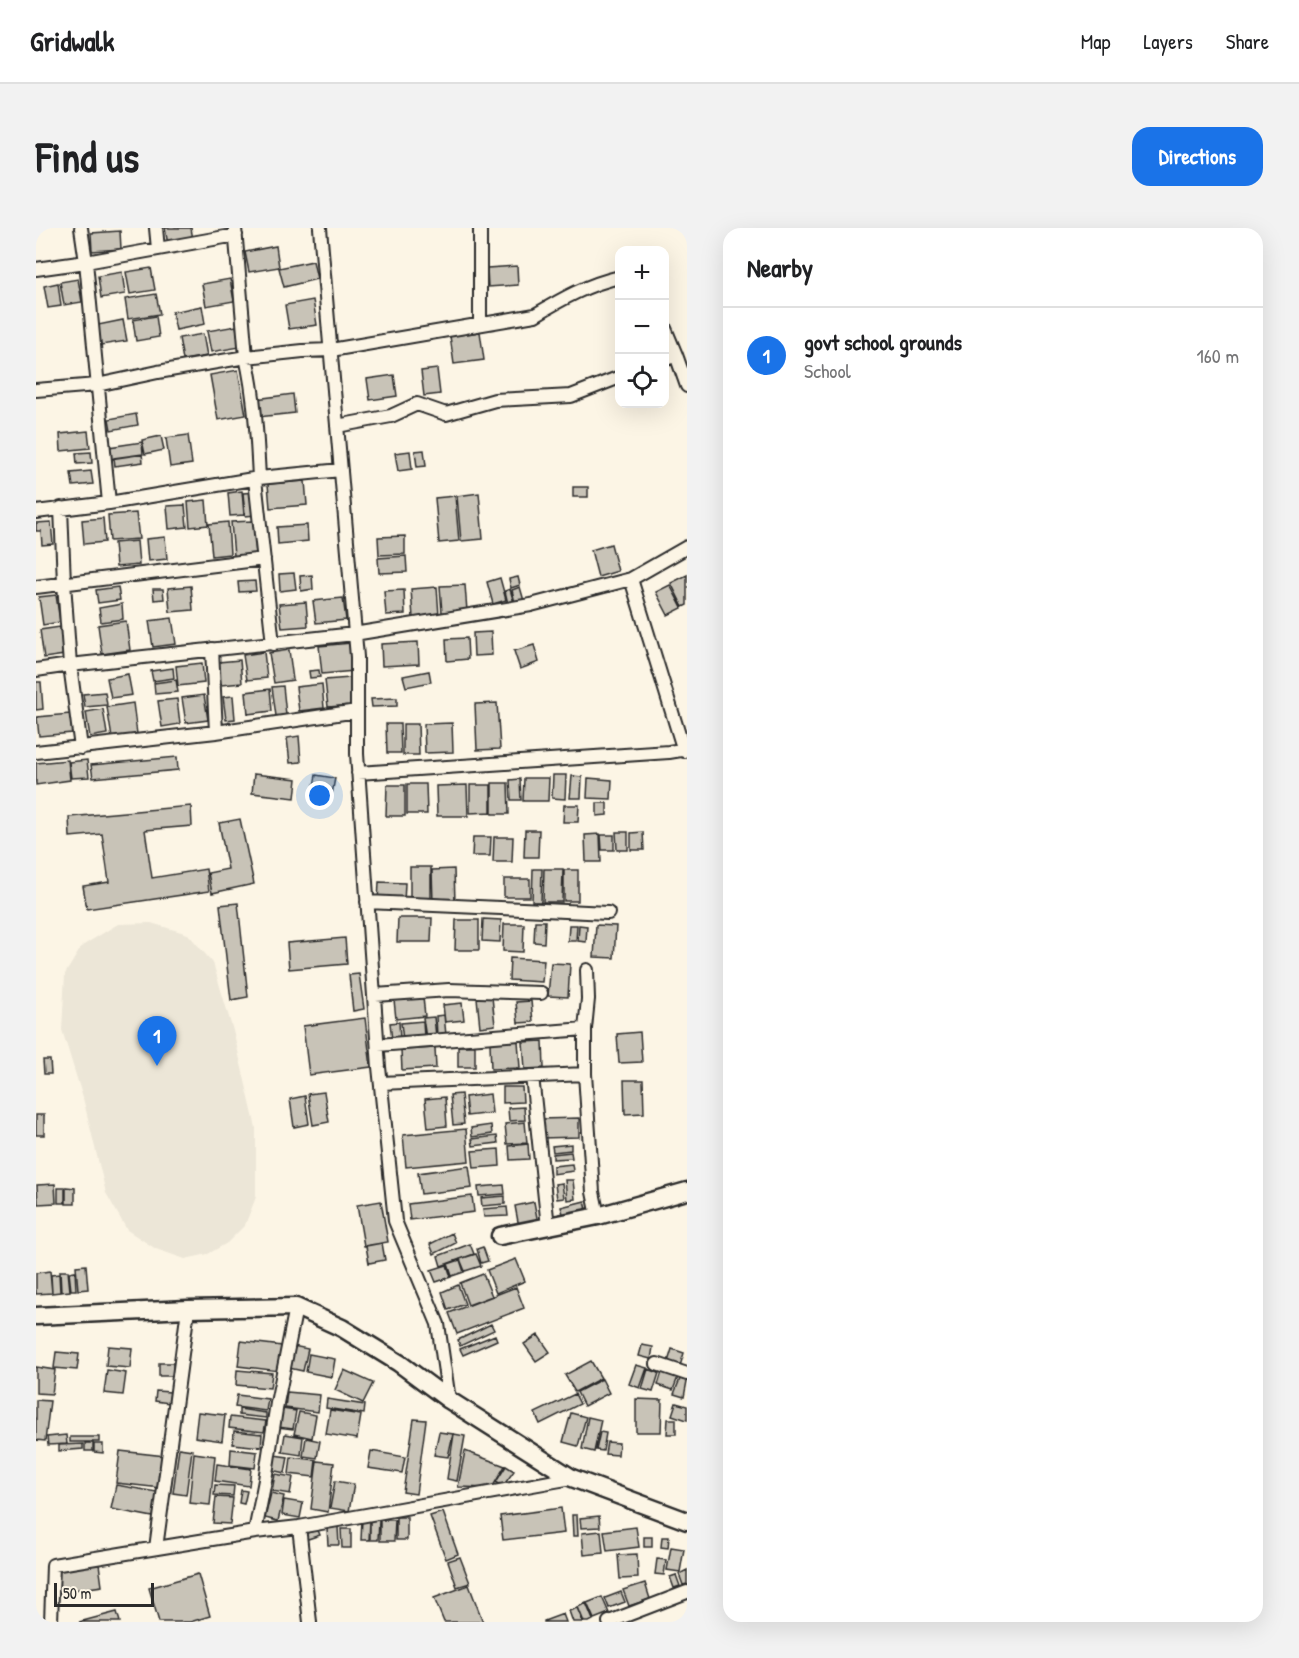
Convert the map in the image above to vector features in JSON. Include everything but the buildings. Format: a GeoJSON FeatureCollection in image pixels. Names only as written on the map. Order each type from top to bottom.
{"type":"FeatureCollection","features":[{"type":"Feature","properties":{"kind":"main road"},"geometry":{"type":"LineString","coordinates":[[500,1236],[598,1216],[687,1191]]}},
{"type":"Feature","properties":{"kind":"main road"},"geometry":{"type":"LineString","coordinates":[[36,1316],[296,1307],[342,1328],[399,1363],[449,1400],[572,1478],[687,1521]]}},
{"type":"Feature","properties":{"kind":"street"},"geometry":{"type":"LineString","coordinates":[[81,228],[109,503]]}},
{"type":"Feature","properties":{"kind":"street"},"geometry":{"type":"LineString","coordinates":[[156,228],[158,249]]}},
{"type":"Feature","properties":{"kind":"street"},"geometry":{"type":"LineString","coordinates":[[320,228],[357,657],[358,773],[381,1083],[395,1221],[438,1324],[449,1400]]}},
{"type":"Feature","properties":{"kind":"street"},"geometry":{"type":"LineString","coordinates":[[480,228],[480,324]]}},
{"type":"Feature","properties":{"kind":"street"},"geometry":{"type":"LineString","coordinates":[[36,269],[158,249],[235,231],[246,357],[253,401],[256,478],[273,644]]}},
{"type":"Feature","properties":{"kind":"street"},"geometry":{"type":"LineString","coordinates":[[36,390],[97,385],[246,357],[331,350],[535,315],[597,282],[615,278]]}},
{"type":"Feature","properties":{"kind":"street"},"geometry":{"type":"LineString","coordinates":[[670,358],[687,386]]}},
{"type":"Feature","properties":{"kind":"street"},"geometry":{"type":"LineString","coordinates":[[337,426],[391,416],[417,404],[446,414],[495,400],[571,396],[615,379]]}},
{"type":"Feature","properties":{"kind":"street"},"geometry":{"type":"LineString","coordinates":[[36,512],[109,503],[256,478],[341,470]]}},
{"type":"Feature","properties":{"kind":"street"},"geometry":{"type":"LineString","coordinates":[[61,508],[70,664],[81,748]]}},
{"type":"Feature","properties":{"kind":"street"},"geometry":{"type":"LineString","coordinates":[[36,669],[354,634],[531,605],[631,579],[687,547]]}},
{"type":"Feature","properties":{"kind":"street"},"geometry":{"type":"LineString","coordinates":[[36,587],[264,559]]}},
{"type":"Feature","properties":{"kind":"street"},"geometry":{"type":"LineString","coordinates":[[358,773],[685,750],[631,579]]}},
{"type":"Feature","properties":{"kind":"street"},"geometry":{"type":"LineString","coordinates":[[212,650],[216,732]]}},
{"type":"Feature","properties":{"kind":"street"},"geometry":{"type":"LineString","coordinates":[[36,752],[216,732],[357,711]]}},
{"type":"Feature","properties":{"kind":"street"},"geometry":{"type":"LineString","coordinates":[[368,902],[608,913]]}},
{"type":"Feature","properties":{"kind":"street"},"geometry":{"type":"LineString","coordinates":[[587,970],[585,1074],[593,1192],[598,1216]]}},
{"type":"Feature","properties":{"kind":"street"},"geometry":{"type":"LineString","coordinates":[[375,995],[449,990],[541,993]]}},
{"type":"Feature","properties":{"kind":"street"},"geometry":{"type":"LineString","coordinates":[[378,1045],[585,1029]]}},
{"type":"Feature","properties":{"kind":"street"},"geometry":{"type":"LineString","coordinates":[[381,1083],[585,1074]]}},
{"type":"Feature","properties":{"kind":"street"},"geometry":{"type":"LineString","coordinates":[[532,1076],[548,1227]]}},
{"type":"Feature","properties":{"kind":"street"},"geometry":{"type":"LineString","coordinates":[[255,1532],[296,1307]]}},
{"type":"Feature","properties":{"kind":"street"},"geometry":{"type":"LineString","coordinates":[[156,1548],[188,1309]]}},
{"type":"Feature","properties":{"kind":"street"},"geometry":{"type":"LineString","coordinates":[[657,1364],[687,1374]]}},
{"type":"Feature","properties":{"kind":"street"},"geometry":{"type":"LineString","coordinates":[[51,1622],[53,1565],[299,1527],[572,1478]]}},
{"type":"Feature","properties":{"kind":"street"},"geometry":{"type":"LineString","coordinates":[[299,1527],[310,1622]]}},
{"type":"Feature","properties":{"kind":"street"},"geometry":{"type":"LineString","coordinates":[[609,1622],[687,1592]]}},
{"type":"Feature","properties":{"kind":"shaded area"},"geometry":{"type":"Polygon","coordinates":[[[151,923],[188,934],[213,963],[234,1034],[256,1128],[256,1197],[245,1225],[227,1243],[208,1254],[185,1259],[156,1249],[127,1230],[106,1193],[83,1098],[62,1030],[65,974],[82,946],[118,924],[151,923]]]}},
{"type":"Feature","properties":{"kind":"place","name":"govt school grounds"},"geometry":{"type":"Point","coordinates":[157,1066]}}]}
